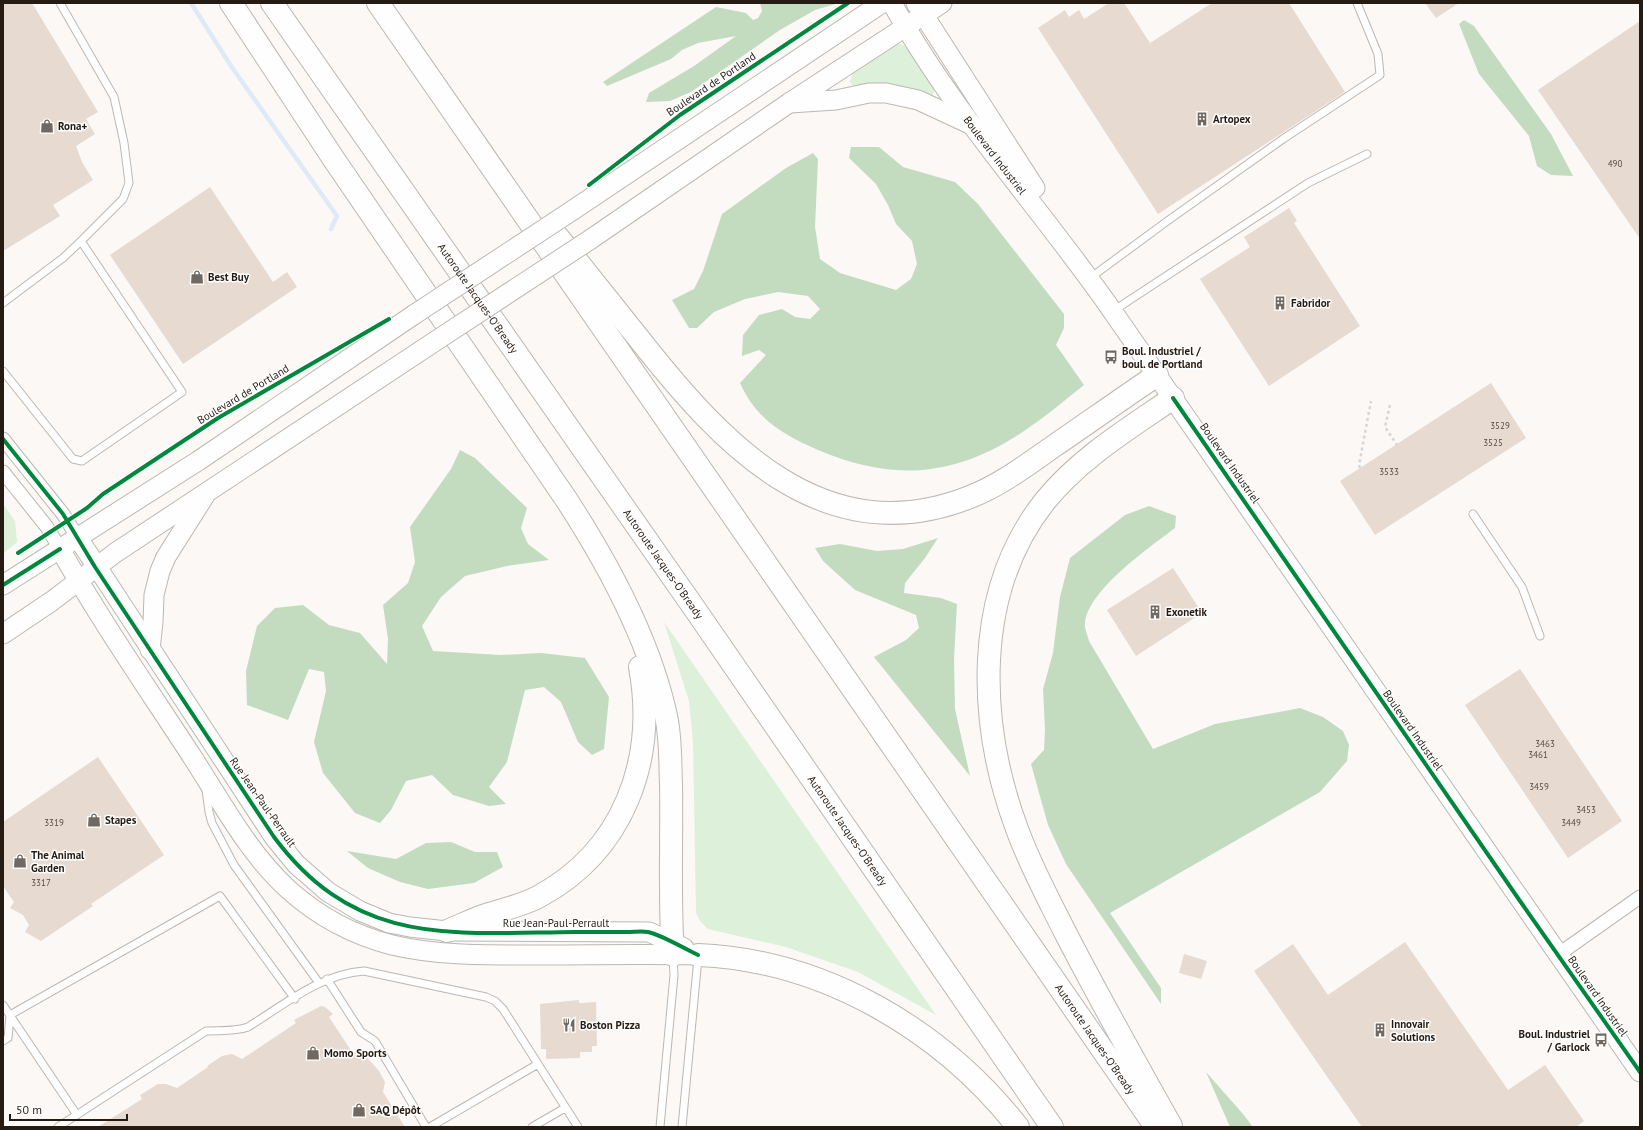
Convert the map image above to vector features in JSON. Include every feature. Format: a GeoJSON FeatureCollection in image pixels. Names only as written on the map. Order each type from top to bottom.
{"type":"FeatureCollection","features":[{"type":"Feature","properties":{"kind":"highway"},"geometry":{"type":"LineString","coordinates":[[231,3],[340,167],[566,499],[620,592],[645,652],[666,716],[670,753],[673,949]]}},
{"type":"Feature","properties":{"kind":"highway","name":"Autoroute Jacques-O'Bready"},"geometry":{"type":"LineString","coordinates":[[272,3],[699,615],[1052,1127]]}},
{"type":"Feature","properties":{"kind":"highway","name":"Autoroute Jacques-O'Bready"},"geometry":{"type":"LineString","coordinates":[[378,3],[1156,1127]]}},
{"type":"Feature","properties":{"kind":"highway"},"geometry":{"type":"LineString","coordinates":[[422,67],[675,384],[709,420],[754,462],[787,484],[809,495],[852,508],[889,511],[929,508],[966,498],[985,490],[1015,472],[1157,375]]}},
{"type":"Feature","properties":{"kind":"highway"},"geometry":{"type":"LineString","coordinates":[[1171,1127],[1085,970],[1047,897],[1021,840],[1007,799],[997,754],[991,718],[988,665],[993,621],[1002,582],[1016,547],[1038,511],[1059,485],[1080,464],[1173,398]]}},
{"type":"Feature","properties":{"kind":"highway"},"geometry":{"type":"LineString","coordinates":[[447,931],[485,915],[525,903],[553,888],[570,876],[592,855],[610,832],[623,810],[633,788],[640,764],[646,718],[639,660],[620,592]]}},
{"type":"Feature","properties":{"kind":"highway"},"geometry":{"type":"LineString","coordinates":[[698,955],[737,958],[781,967],[824,982],[877,1007],[919,1033],[962,1066],[1018,1127]]}},
{"type":"Feature","properties":{"kind":"main road"},"geometry":{"type":"LineString","coordinates":[[3,585],[198,461],[882,3]]}},
{"type":"Feature","properties":{"kind":"main road","name":"Boulevard Industriel"},"geometry":{"type":"LineString","coordinates":[[892,3],[914,42],[975,127],[1090,278]]}},
{"type":"Feature","properties":{"kind":"main road"},"geometry":{"type":"LineString","coordinates":[[3,634],[95,568],[591,239],[789,103],[905,27],[920,9],[942,3]]}},
{"type":"Feature","properties":{"kind":"main road","name":"Boulevard Industriel"},"geometry":{"type":"LineString","coordinates":[[920,9],[991,119],[1090,278],[1520,901],[1559,954],[1640,1072]]}},
{"type":"Feature","properties":{"kind":"main road"},"geometry":{"type":"LineString","coordinates":[[789,103],[836,100],[869,93],[886,93],[918,100],[975,127]]}},
{"type":"Feature","properties":{"kind":"main road"},"geometry":{"type":"LineString","coordinates":[[150,650],[154,622],[154,596],[160,571],[170,551],[206,494]]}},
{"type":"Feature","properties":{"kind":"main road","name":"Rue Jean-Paul-Perrault"},"geometry":{"type":"LineString","coordinates":[[78,538],[95,568],[274,837],[304,871],[336,898],[370,916],[399,925],[447,931],[649,932],[673,949]]}},
{"type":"Feature","properties":{"kind":"main road","name":"Rue Jean-Paul-Perrault"},"geometry":{"type":"LineString","coordinates":[[60,549],[78,581],[251,847],[280,882],[312,909],[355,933],[401,947],[458,954],[673,949],[698,955]]}},
{"type":"Feature","properties":{"kind":"street","name":"Rue Jean-Paul-Perrault"},"geometry":{"type":"LineString","coordinates":[[3,439],[63,514],[78,538]]}},
{"type":"Feature","properties":{"kind":"street","name":"Rue Jean-Paul-Perrault"},"geometry":{"type":"LineString","coordinates":[[3,472],[47,527],[60,549]]}},
{"type":"Feature","properties":{"kind":"street"},"geometry":{"type":"LineString","coordinates":[[1559,954],[1640,897]]}},
{"type":"Feature","properties":{"kind":"lane"},"geometry":{"type":"LineString","coordinates":[[3,303],[63,258],[81,241],[123,199],[129,183],[124,142],[114,97],[60,3]]}},
{"type":"Feature","properties":{"kind":"lane"},"geometry":{"type":"LineString","coordinates":[[1090,278],[1270,148],[1369,84],[1380,75],[1378,54],[1357,3]]}},
{"type":"Feature","properties":{"kind":"lane"},"geometry":{"type":"LineString","coordinates":[[1110,307],[1308,183],[1367,154]]}},
{"type":"Feature","properties":{"kind":"lane"},"geometry":{"type":"LineString","coordinates":[[3,371],[73,459],[82,461],[182,392],[81,241]]}},
{"type":"Feature","properties":{"kind":"lane"},"geometry":{"type":"LineString","coordinates":[[1474,514],[1522,586],[1540,636]]}},
{"type":"Feature","properties":{"kind":"lane"},"geometry":{"type":"LineString","coordinates":[[205,776],[208,812],[217,834],[234,865],[319,983]]}},
{"type":"Feature","properties":{"kind":"lane"},"geometry":{"type":"LineString","coordinates":[[10,1015],[220,896],[294,999]]}},
{"type":"Feature","properties":{"kind":"lane"},"geometry":{"type":"LineString","coordinates":[[660,1127],[674,975],[673,949]]}},
{"type":"Feature","properties":{"kind":"lane"},"geometry":{"type":"LineString","coordinates":[[682,1127],[698,955]]}},
{"type":"Feature","properties":{"kind":"lane"},"geometry":{"type":"LineString","coordinates":[[58,1127],[206,1031],[225,1029],[236,1032],[248,1027],[327,979],[346,972],[364,971],[486,997],[495,1001],[503,1009],[578,1127]]}},
{"type":"Feature","properties":{"kind":"lane"},"geometry":{"type":"LineString","coordinates":[[327,979],[361,1032],[375,1041],[426,1127]]}},
{"type":"Feature","properties":{"kind":"lane"},"geometry":{"type":"LineString","coordinates":[[3,1005],[77,1115]]}},
{"type":"Feature","properties":{"kind":"lane"},"geometry":{"type":"LineString","coordinates":[[3,1041],[8,1038],[10,1015]]}},
{"type":"Feature","properties":{"kind":"lane"},"geometry":{"type":"LineString","coordinates":[[430,1127],[538,1064]]}},
{"type":"Feature","properties":{"kind":"lane"},"geometry":{"type":"LineString","coordinates":[[532,1127],[565,1108]]}},
{"type":"Feature","properties":{"kind":"path"},"geometry":{"type":"LineString","coordinates":[[1360,468],[1359,465],[1371,401]]}},
{"type":"Feature","properties":{"kind":"path"},"geometry":{"type":"LineString","coordinates":[[1390,405],[1385,427],[1397,444]]}},
{"type":"Feature","properties":{"kind":"green space"},"geometry":{"type":"Polygon","coordinates":[[[760,3],[839,3],[815,10],[780,30],[691,92],[670,101],[646,102],[649,93],[694,66],[736,36],[698,43],[682,50],[671,59],[607,86],[603,82],[716,7],[746,13],[753,20],[758,18],[762,11],[760,3]]]}},
{"type":"Feature","properties":{"kind":"green space"},"geometry":{"type":"Polygon","coordinates":[[[1464,20],[1474,26],[1551,134],[1573,176],[1551,175],[1537,166],[1529,136],[1479,74],[1459,24],[1464,20]]]}},
{"type":"Feature","properties":{"kind":"green space"},"geometry":{"type":"Polygon","coordinates":[[[901,44],[906,47],[935,88],[932,98],[852,85],[850,81],[852,74],[895,45],[901,44]]]}},
{"type":"Feature","properties":{"kind":"green space"},"geometry":{"type":"Polygon","coordinates":[[[851,147],[879,147],[903,167],[955,182],[978,204],[1064,314],[1064,328],[1056,345],[1084,385],[1024,431],[973,458],[949,466],[924,470],[898,470],[873,467],[846,460],[818,450],[782,432],[762,416],[754,407],[740,383],[766,355],[759,350],[742,356],[743,335],[759,315],[782,309],[795,317],[810,319],[820,309],[808,296],[778,292],[745,299],[714,312],[697,328],[689,328],[672,300],[694,289],[703,271],[722,214],[786,168],[813,153],[818,159],[815,227],[820,259],[840,273],[896,290],[911,279],[917,264],[912,241],[896,224],[888,205],[876,184],[849,158],[851,147]]]}},
{"type":"Feature","properties":{"kind":"green space"},"geometry":{"type":"Polygon","coordinates":[[[460,450],[475,458],[527,508],[521,528],[528,544],[549,560],[507,566],[465,576],[441,597],[422,626],[433,651],[501,655],[541,653],[585,658],[609,697],[604,749],[592,755],[578,742],[561,702],[544,687],[525,690],[507,762],[489,787],[506,804],[489,806],[453,795],[432,775],[406,781],[391,810],[380,823],[355,813],[323,773],[314,742],[326,691],[324,672],[309,669],[288,720],[247,705],[246,671],[257,626],[275,608],[303,605],[329,625],[360,633],[387,664],[388,639],[383,605],[408,583],[415,562],[410,527],[451,469],[460,450]]]}},
{"type":"Feature","properties":{"kind":"green space"},"geometry":{"type":"Polygon","coordinates":[[[3,504],[15,521],[17,542],[3,554],[3,504]]]}},
{"type":"Feature","properties":{"kind":"green space"},"geometry":{"type":"Polygon","coordinates":[[[1149,506],[1176,516],[1175,528],[1136,558],[1108,583],[1089,610],[1085,625],[1089,641],[1153,749],[1215,724],[1300,708],[1323,717],[1343,731],[1349,745],[1347,761],[1320,792],[1110,913],[1161,988],[1161,1004],[1066,864],[1048,825],[1031,764],[1044,750],[1045,730],[1043,689],[1053,653],[1060,597],[1070,558],[1125,515],[1149,506]]]}},
{"type":"Feature","properties":{"kind":"green space"},"geometry":{"type":"Polygon","coordinates":[[[938,538],[925,558],[905,583],[904,593],[941,598],[957,604],[954,659],[955,709],[970,776],[874,657],[906,640],[919,628],[916,615],[855,590],[823,561],[815,548],[840,544],[877,551],[903,549],[938,538]]]}},
{"type":"Feature","properties":{"kind":"green space"},"geometry":{"type":"Polygon","coordinates":[[[664,622],[936,1015],[858,972],[786,947],[708,929],[700,921],[696,913],[693,742],[689,701],[664,622]]]}},
{"type":"Feature","properties":{"kind":"green space"},"geometry":{"type":"Polygon","coordinates":[[[451,842],[475,852],[497,852],[503,867],[474,883],[428,889],[400,882],[368,868],[347,851],[396,859],[426,843],[451,842]]]}},
{"type":"Feature","properties":{"kind":"green space"},"geometry":{"type":"Polygon","coordinates":[[[1206,1072],[1243,1114],[1253,1127],[1230,1127],[1206,1072]]]}},
{"type":"Feature","properties":{"kind":"building","name":"Rona+"},"geometry":{"type":"Polygon","coordinates":[[[3,3],[32,3],[98,112],[86,119],[95,134],[76,146],[82,162],[93,180],[53,205],[60,216],[3,251],[3,3]]]}},
{"type":"Feature","properties":{"kind":"building","name":"Artopex"},"geometry":{"type":"Polygon","coordinates":[[[1109,3],[1124,3],[1150,43],[1212,3],[1289,3],[1345,92],[1158,214],[1038,28],[1065,10],[1069,17],[1079,10],[1084,19],[1109,3]]]}},
{"type":"Feature","properties":{"kind":"building"},"geometry":{"type":"Polygon","coordinates":[[[1425,3],[1459,3],[1436,18],[1425,3]]]}},
{"type":"Feature","properties":{"kind":"building"},"geometry":{"type":"Polygon","coordinates":[[[1640,21],[1640,239],[1538,90],[1640,21]]]}},
{"type":"Feature","properties":{"kind":"building","name":"Best Buy"},"geometry":{"type":"Polygon","coordinates":[[[210,187],[273,282],[287,272],[297,287],[183,364],[110,255],[210,187]]]}},
{"type":"Feature","properties":{"kind":"building","name":"Fabridor"},"geometry":{"type":"Polygon","coordinates":[[[1289,208],[1297,221],[1294,223],[1360,326],[1269,386],[1200,279],[1250,247],[1244,237],[1289,208]]]}},
{"type":"Feature","properties":{"kind":"building"},"geometry":{"type":"Polygon","coordinates":[[[1491,383],[1526,438],[1375,535],[1340,481],[1491,383]]]}},
{"type":"Feature","properties":{"kind":"building","name":"Exonetik"},"geometry":{"type":"Polygon","coordinates":[[[1173,568],[1202,613],[1136,656],[1107,610],[1173,568]]]}},
{"type":"Feature","properties":{"kind":"building"},"geometry":{"type":"Polygon","coordinates":[[[1520,669],[1622,821],[1568,858],[1465,705],[1520,669]]]}},
{"type":"Feature","properties":{"kind":"building"},"geometry":{"type":"Polygon","coordinates":[[[98,757],[164,855],[91,904],[93,906],[41,941],[25,932],[29,925],[23,915],[10,908],[14,902],[3,886],[3,822],[98,757]]]}},
{"type":"Feature","properties":{"kind":"building","name":"Innovair Solutions"},"geometry":{"type":"Polygon","coordinates":[[[1405,942],[1508,1090],[1545,1065],[1584,1121],[1576,1127],[1362,1127],[1254,971],[1293,944],[1328,995],[1405,942]]]}},
{"type":"Feature","properties":{"kind":"building"},"geometry":{"type":"Polygon","coordinates":[[[1184,954],[1207,961],[1201,979],[1179,973],[1184,954]]]}},
{"type":"Feature","properties":{"kind":"building","name":"Boston Pizza"},"geometry":{"type":"Polygon","coordinates":[[[579,1000],[579,1003],[596,1002],[597,1046],[592,1046],[592,1052],[580,1052],[580,1058],[546,1059],[546,1049],[541,1049],[540,1004],[579,1000]]]}},
{"type":"Feature","properties":{"kind":"building"},"geometry":{"type":"Polygon","coordinates":[[[321,1006],[325,1007],[333,1014],[329,1017],[352,1052],[364,1054],[379,1071],[385,1082],[383,1092],[405,1127],[98,1127],[142,1099],[140,1095],[158,1084],[166,1084],[177,1088],[222,1056],[232,1054],[242,1059],[296,1023],[294,1020],[321,1006]]]}},
{"type":"Feature","properties":{"kind":"waterway"},"geometry":{"type":"LineString","coordinates":[[191,3],[231,66],[337,216],[331,229]]}},
{"type":"Feature","properties":{"kind":"cycle path","name":"Boulevard de Portland"},"geometry":{"type":"LineString","coordinates":[[589,185],[680,115],[848,3]]}},
{"type":"Feature","properties":{"kind":"cycle path","name":"Boulevard de Portland"},"geometry":{"type":"LineString","coordinates":[[18,553],[87,508],[103,494],[218,418],[389,319]]}},
{"type":"Feature","properties":{"kind":"cycle path"},"geometry":{"type":"LineString","coordinates":[[1173,398],[1520,901],[1640,1072]]}},
{"type":"Feature","properties":{"kind":"cycle path"},"geometry":{"type":"LineString","coordinates":[[3,439],[63,514],[95,567],[274,837],[306,873],[339,899],[373,916],[410,926],[448,932],[646,932],[660,936],[698,955]]}},
{"type":"Feature","properties":{"kind":"cycle path"},"geometry":{"type":"LineString","coordinates":[[3,585],[60,549]]}},
{"type":"Feature","properties":{"kind":"place","name":"Artopex"},"geometry":{"type":"Point","coordinates":[1202,119]}},
{"type":"Feature","properties":{"kind":"place","name":"Rona+"},"geometry":{"type":"Point","coordinates":[47,126]}},
{"type":"Feature","properties":{"kind":"place","name":"Best Buy"},"geometry":{"type":"Point","coordinates":[197,277]}},
{"type":"Feature","properties":{"kind":"place","name":"Fabridor"},"geometry":{"type":"Point","coordinates":[1280,303]}},
{"type":"Feature","properties":{"kind":"place","name":"Boul. Industriel / boul. de Portland"},"geometry":{"type":"Point","coordinates":[1111,357]}},
{"type":"Feature","properties":{"kind":"place","name":"Exonetik"},"geometry":{"type":"Point","coordinates":[1155,612]}},
{"type":"Feature","properties":{"kind":"place","name":"Stapes"},"geometry":{"type":"Point","coordinates":[94,820]}},
{"type":"Feature","properties":{"kind":"place","name":"The Animal Garden"},"geometry":{"type":"Point","coordinates":[20,861]}},
{"type":"Feature","properties":{"kind":"place","name":"Boston Pizza"},"geometry":{"type":"Point","coordinates":[569,1025]}},
{"type":"Feature","properties":{"kind":"place","name":"Innovair Solutions"},"geometry":{"type":"Point","coordinates":[1380,1030]}},
{"type":"Feature","properties":{"kind":"place","name":"Boul. Industriel / Garlock"},"geometry":{"type":"Point","coordinates":[1601,1040]}},
{"type":"Feature","properties":{"kind":"place","name":"Momo Sports"},"geometry":{"type":"Point","coordinates":[313,1053]}},
{"type":"Feature","properties":{"kind":"place","name":"SAQ Dépôt"},"geometry":{"type":"Point","coordinates":[359,1110]}}]}
